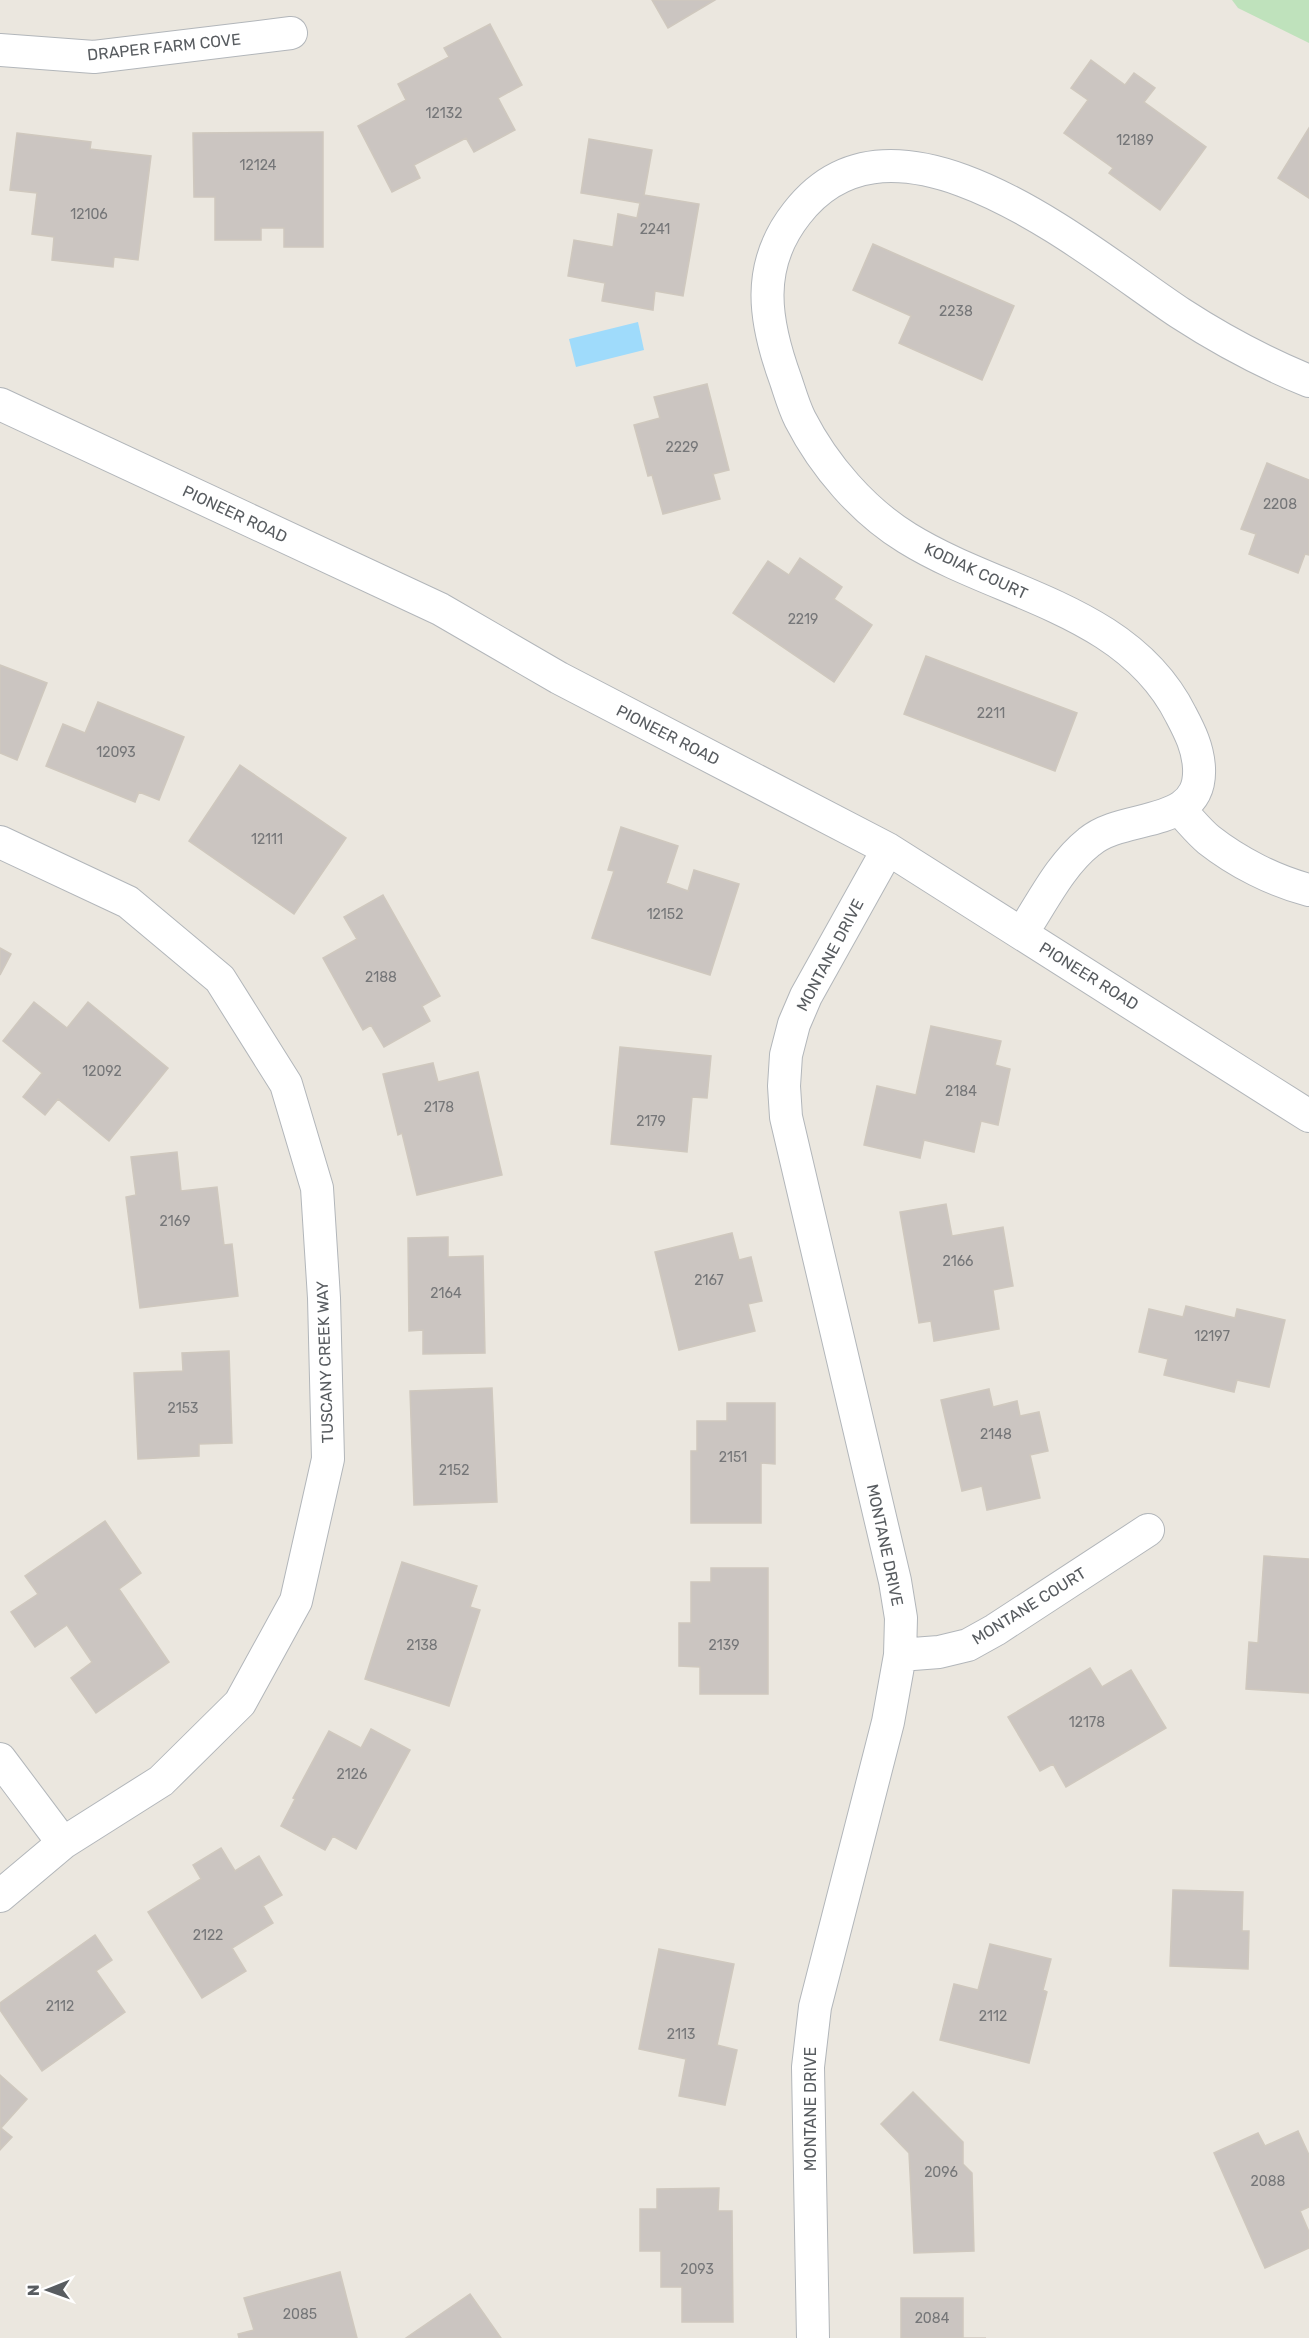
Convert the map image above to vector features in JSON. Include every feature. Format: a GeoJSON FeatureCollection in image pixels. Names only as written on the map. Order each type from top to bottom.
{"type":"FeatureCollection","features":[{"type":"Feature","properties":{"kind":"street","name":"DRAPER FARM COVE"},"geometry":{"type":"LineString","coordinates":[[0,50],[94,57],[291,33]]}},
{"type":"Feature","properties":{"kind":"street","name":"KODIAK COURT"},"geometry":{"type":"LineString","coordinates":[[1179,809],[1194,798],[1199,782],[1195,743],[1176,704],[1150,670],[1115,640],[1076,615],[953,563],[905,537],[863,504],[829,465],[800,418],[779,363],[767,310],[767,284],[772,258],[783,231],[801,207],[824,187],[851,173],[880,165],[907,166],[934,171],[974,185],[1041,217],[1185,316],[1234,345],[1309,381]]}},
{"type":"Feature","properties":{"kind":"street","name":"PIONEER ROAD"},"geometry":{"type":"LineString","coordinates":[[0,404],[440,609],[559,678],[888,849],[1309,1116]]}},
{"type":"Feature","properties":{"kind":"street"},"geometry":{"type":"LineString","coordinates":[[1022,933],[1074,855],[1091,839],[1112,829],[1179,809],[1208,839],[1240,861],[1309,890]]}},
{"type":"Feature","properties":{"kind":"street","name":"TUSCANY CREEK WAY"},"geometry":{"type":"LineString","coordinates":[[0,842],[128,902],[220,979],[286,1084],[317,1188],[324,1298],[328,1459],[296,1601],[240,1703],[161,1781],[63,1843],[0,1896]]}},
{"type":"Feature","properties":{"kind":"street","name":"MONTANE DRIVE"},"geometry":{"type":"LineString","coordinates":[[813,2338],[808,2067],[810,2037],[815,2007],[888,1722],[900,1655],[901,1618],[895,1581],[786,1117],[784,1086],[786,1055],[806,996],[888,849]]}},
{"type":"Feature","properties":{"kind":"street","name":"MONTANE COURT"},"geometry":{"type":"LineString","coordinates":[[900,1655],[939,1652],[968,1645],[995,1630],[1148,1530]]}},
{"type":"Feature","properties":{"kind":"street"},"geometry":{"type":"LineString","coordinates":[[0,1759],[63,1843]]}},
{"type":"Feature","properties":{"kind":"green space"},"geometry":{"type":"Polygon","coordinates":[[[1232,0],[1309,0],[1309,43],[1238,8],[1232,0]]]}},
{"type":"Feature","properties":{"kind":"water"},"geometry":{"type":"Polygon","coordinates":[[[638,322],[644,350],[576,367],[569,339],[638,322]]]}},
{"type":"Feature","properties":{"kind":"building"},"geometry":{"type":"Polygon","coordinates":[[[652,0],[715,0],[668,28],[652,0]]]}},
{"type":"Feature","properties":{"kind":"building"},"geometry":{"type":"Polygon","coordinates":[[[490,24],[522,85],[498,98],[515,130],[474,152],[466,138],[414,165],[420,178],[392,192],[358,126],[406,100],[398,84],[449,57],[444,48],[490,24]]]}},
{"type":"Feature","properties":{"kind":"building"},"geometry":{"type":"Polygon","coordinates":[[[1091,60],[1125,85],[1134,73],[1155,88],[1144,102],[1206,147],[1160,210],[1109,173],[1113,168],[1064,133],[1088,100],[1071,88],[1091,60]]]}},
{"type":"Feature","properties":{"kind":"building"},"geometry":{"type":"Polygon","coordinates":[[[1309,128],[1309,198],[1278,178],[1309,128]]]}},
{"type":"Feature","properties":{"kind":"building"},"geometry":{"type":"Polygon","coordinates":[[[323,132],[323,247],[284,247],[284,228],[261,228],[261,240],[215,240],[215,197],[194,197],[193,133],[323,132]]]}},
{"type":"Feature","properties":{"kind":"building"},"geometry":{"type":"Polygon","coordinates":[[[17,133],[91,142],[90,149],[151,156],[138,260],[114,257],[113,267],[52,260],[54,237],[32,234],[37,193],[10,190],[17,133]]]}},
{"type":"Feature","properties":{"kind":"building"},"geometry":{"type":"Polygon","coordinates":[[[589,139],[652,150],[644,195],[699,204],[683,296],[655,291],[653,310],[602,301],[605,283],[568,276],[574,240],[613,247],[618,214],[637,218],[640,203],[581,193],[589,139]]]}},
{"type":"Feature","properties":{"kind":"building"},"geometry":{"type":"Polygon","coordinates":[[[873,244],[1014,306],[982,380],[899,343],[911,316],[853,290],[873,244]]]}},
{"type":"Feature","properties":{"kind":"building"},"geometry":{"type":"Polygon","coordinates":[[[707,384],[729,470],[713,474],[720,499],[663,514],[652,475],[648,476],[634,425],[660,418],[654,397],[707,384]]]}},
{"type":"Feature","properties":{"kind":"building"},"geometry":{"type":"Polygon","coordinates":[[[1267,463],[1309,480],[1309,555],[1305,554],[1298,573],[1249,554],[1256,534],[1241,529],[1267,463]]]}},
{"type":"Feature","properties":{"kind":"building"},"geometry":{"type":"Polygon","coordinates":[[[800,558],[842,587],[834,599],[872,625],[834,682],[733,613],[768,561],[789,575],[800,558]]]}},
{"type":"Feature","properties":{"kind":"building"},"geometry":{"type":"Polygon","coordinates":[[[926,656],[1077,713],[1055,771],[904,714],[926,656]]]}},
{"type":"Feature","properties":{"kind":"building"},"geometry":{"type":"Polygon","coordinates":[[[0,665],[47,683],[17,760],[0,753],[0,665]]]}},
{"type":"Feature","properties":{"kind":"building"},"geometry":{"type":"Polygon","coordinates":[[[98,702],[184,737],[159,800],[139,792],[135,802],[46,766],[63,724],[85,733],[98,702]]]}},
{"type":"Feature","properties":{"kind":"building"},"geometry":{"type":"Polygon","coordinates":[[[240,765],[346,838],[294,914],[189,841],[240,765]]]}},
{"type":"Feature","properties":{"kind":"building"},"geometry":{"type":"Polygon","coordinates":[[[621,827],[678,846],[666,883],[688,891],[694,870],[739,884],[710,975],[592,938],[614,871],[608,870],[621,827]]]}},
{"type":"Feature","properties":{"kind":"building"},"geometry":{"type":"Polygon","coordinates":[[[383,895],[440,996],[422,1006],[430,1021],[384,1047],[371,1025],[363,1030],[323,958],[357,939],[344,917],[383,895]]]}},
{"type":"Feature","properties":{"kind":"building"},"geometry":{"type":"Polygon","coordinates":[[[0,948],[11,954],[0,975],[0,948]]]}},
{"type":"Feature","properties":{"kind":"building"},"geometry":{"type":"Polygon","coordinates":[[[34,1002],[67,1028],[88,1002],[168,1068],[109,1141],[58,1099],[45,1115],[23,1097],[42,1073],[3,1041],[34,1002]]]}},
{"type":"Feature","properties":{"kind":"building"},"geometry":{"type":"Polygon","coordinates":[[[931,1026],[1001,1041],[995,1065],[1010,1069],[998,1125],[981,1121],[974,1152],[924,1140],[920,1158],[864,1145],[877,1086],[916,1095],[931,1026]]]}},
{"type":"Feature","properties":{"kind":"building"},"geometry":{"type":"Polygon","coordinates":[[[620,1047],[711,1056],[707,1098],[692,1097],[687,1152],[611,1144],[620,1047]]]}},
{"type":"Feature","properties":{"kind":"building"},"geometry":{"type":"Polygon","coordinates":[[[433,1063],[438,1082],[478,1072],[502,1175],[417,1195],[402,1133],[398,1135],[383,1074],[433,1063]]]}},
{"type":"Feature","properties":{"kind":"building"},"geometry":{"type":"Polygon","coordinates":[[[177,1152],[181,1191],[217,1187],[224,1245],[232,1244],[238,1296],[140,1308],[126,1197],[136,1195],[131,1157],[177,1152]]]}},
{"type":"Feature","properties":{"kind":"building"},"geometry":{"type":"Polygon","coordinates":[[[946,1204],[952,1236],[1003,1227],[1013,1286],[993,1290],[999,1329],[934,1341],[931,1321],[919,1323],[900,1212],[946,1204]]]}},
{"type":"Feature","properties":{"kind":"building"},"geometry":{"type":"Polygon","coordinates":[[[732,1233],[739,1260],[751,1257],[762,1301],[748,1304],[755,1331],[679,1350],[655,1252],[732,1233]]]}},
{"type":"Feature","properties":{"kind":"building"},"geometry":{"type":"Polygon","coordinates":[[[448,1237],[448,1257],[483,1256],[485,1353],[423,1354],[423,1330],[409,1331],[408,1238],[448,1237]]]}},
{"type":"Feature","properties":{"kind":"building"},"geometry":{"type":"Polygon","coordinates":[[[1186,1306],[1235,1318],[1237,1309],[1285,1320],[1269,1387],[1237,1380],[1234,1392],[1164,1375],[1168,1359],[1139,1352],[1149,1309],[1183,1317],[1186,1306]]]}},
{"type":"Feature","properties":{"kind":"building"},"geometry":{"type":"Polygon","coordinates":[[[229,1351],[232,1443],[199,1444],[199,1456],[138,1459],[134,1373],[183,1371],[182,1353],[229,1351]]]}},
{"type":"Feature","properties":{"kind":"building"},"geometry":{"type":"Polygon","coordinates":[[[492,1388],[497,1502],[414,1505],[410,1391],[492,1388]]]}},
{"type":"Feature","properties":{"kind":"building"},"geometry":{"type":"Polygon","coordinates":[[[989,1389],[993,1407],[1017,1401],[1020,1416],[1039,1412],[1048,1451],[1030,1455],[1040,1498],[987,1510],[982,1486],[962,1491],[941,1400],[989,1389]]]}},
{"type":"Feature","properties":{"kind":"building"},"geometry":{"type":"Polygon","coordinates":[[[727,1403],[775,1403],[775,1464],[761,1463],[761,1523],[691,1523],[691,1451],[697,1451],[697,1421],[727,1421],[727,1403]]]}},
{"type":"Feature","properties":{"kind":"building"},"geometry":{"type":"Polygon","coordinates":[[[105,1521],[141,1573],[119,1589],[169,1662],[96,1713],[71,1678],[92,1662],[67,1625],[35,1647],[11,1612],[38,1594],[25,1576],[105,1521]]]}},
{"type":"Feature","properties":{"kind":"building"},"geometry":{"type":"Polygon","coordinates":[[[1264,1556],[1309,1559],[1309,1693],[1246,1689],[1249,1642],[1258,1643],[1264,1556]]]}},
{"type":"Feature","properties":{"kind":"building"},"geometry":{"type":"Polygon","coordinates":[[[402,1562],[477,1586],[470,1607],[480,1610],[449,1706],[365,1679],[402,1562]]]}},
{"type":"Feature","properties":{"kind":"building"},"geometry":{"type":"Polygon","coordinates":[[[711,1568],[768,1568],[768,1694],[700,1694],[700,1667],[679,1666],[679,1623],[691,1623],[691,1582],[711,1582],[711,1568]]]}},
{"type":"Feature","properties":{"kind":"building"},"geometry":{"type":"Polygon","coordinates":[[[1090,1668],[1102,1687],[1131,1670],[1166,1728],[1066,1787],[1053,1764],[1040,1771],[1008,1717],[1090,1668]]]}},
{"type":"Feature","properties":{"kind":"building"},"geometry":{"type":"Polygon","coordinates":[[[371,1729],[410,1750],[356,1849],[333,1836],[325,1850],[281,1826],[295,1799],[293,1798],[329,1731],[361,1748],[371,1729]]]}},
{"type":"Feature","properties":{"kind":"building"},"geometry":{"type":"Polygon","coordinates":[[[221,1848],[235,1871],[259,1856],[282,1895],[263,1906],[273,1923],[232,1948],[246,1971],[202,1998],[148,1912],[201,1879],[193,1865],[221,1848]]]}},
{"type":"Feature","properties":{"kind":"building"},"geometry":{"type":"Polygon","coordinates":[[[1173,1890],[1243,1892],[1242,1931],[1249,1931],[1248,1969],[1170,1966],[1173,1890]]]}},
{"type":"Feature","properties":{"kind":"building"},"geometry":{"type":"Polygon","coordinates":[[[95,1935],[112,1960],[96,1971],[125,2012],[42,2071],[0,2010],[0,2003],[95,1935]]]}},
{"type":"Feature","properties":{"kind":"building"},"geometry":{"type":"Polygon","coordinates":[[[990,1944],[1051,1959],[1043,1990],[1047,1992],[1029,2063],[940,2040],[954,1984],[978,1990],[990,1944]]]}},
{"type":"Feature","properties":{"kind":"building"},"geometry":{"type":"Polygon","coordinates":[[[659,1949],[734,1964],[717,2045],[737,2050],[725,2105],[679,2096],[686,2059],[639,2049],[659,1949]]]}},
{"type":"Feature","properties":{"kind":"building"},"geometry":{"type":"Polygon","coordinates":[[[0,2075],[27,2099],[1,2128],[12,2137],[0,2150],[0,2075]]]}},
{"type":"Feature","properties":{"kind":"building"},"geometry":{"type":"Polygon","coordinates":[[[913,2092],[963,2142],[963,2164],[972,2173],[974,2251],[914,2253],[909,2153],[881,2124],[913,2092]]]}},
{"type":"Feature","properties":{"kind":"building"},"geometry":{"type":"Polygon","coordinates":[[[1298,2131],[1309,2155],[1309,2207],[1300,2211],[1309,2232],[1309,2248],[1265,2268],[1214,2153],[1258,2133],[1265,2146],[1298,2131]]]}},
{"type":"Feature","properties":{"kind":"building"},"geometry":{"type":"Polygon","coordinates":[[[719,2188],[718,2211],[732,2211],[733,2322],[682,2322],[682,2287],[661,2287],[661,2251],[640,2251],[640,2209],[657,2209],[657,2189],[719,2188]]]}},
{"type":"Feature","properties":{"kind":"building"},"geometry":{"type":"Polygon","coordinates":[[[340,2272],[357,2338],[239,2338],[238,2334],[254,2330],[244,2298],[340,2272]]]}},
{"type":"Feature","properties":{"kind":"building"},"geometry":{"type":"Polygon","coordinates":[[[470,2294],[501,2338],[406,2338],[470,2294]]]}},
{"type":"Feature","properties":{"kind":"building"},"geometry":{"type":"Polygon","coordinates":[[[901,2298],[963,2298],[963,2338],[901,2338],[901,2298]]]}}]}
